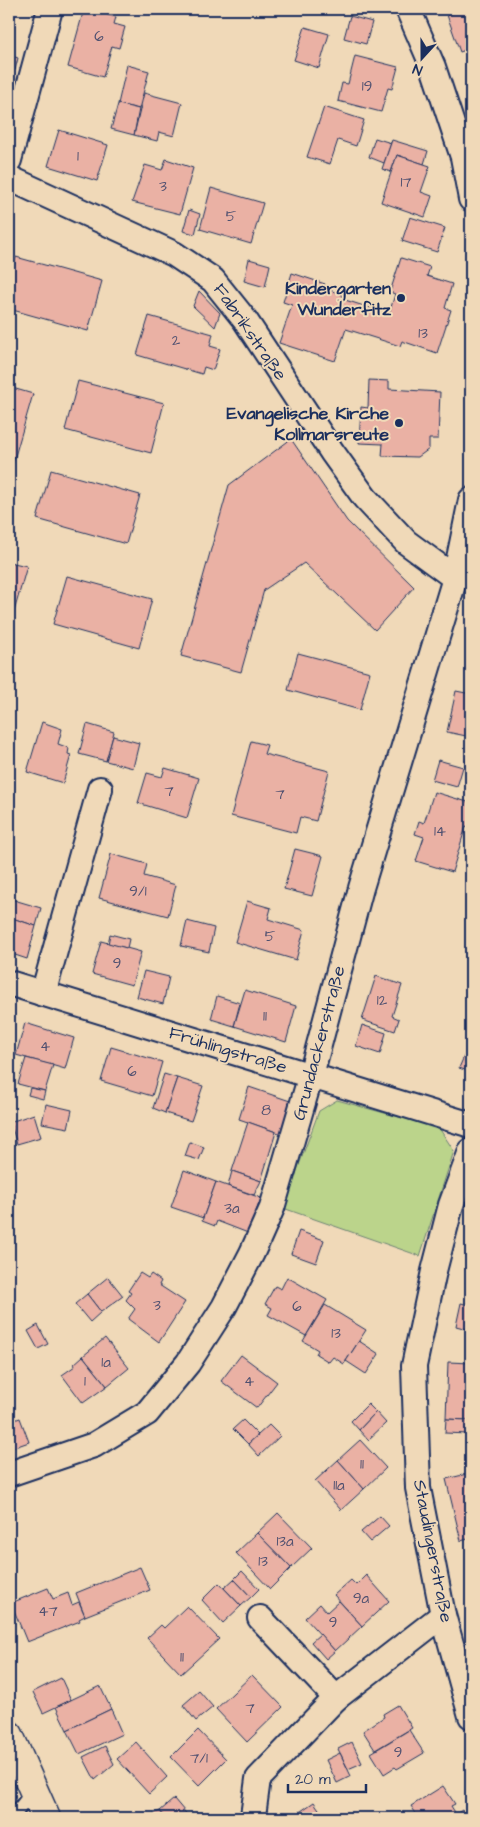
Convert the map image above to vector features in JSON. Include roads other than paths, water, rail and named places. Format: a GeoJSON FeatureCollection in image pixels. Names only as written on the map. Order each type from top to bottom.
{"type":"FeatureCollection","features":[{"type":"Feature","properties":{"kind":"main road"},"geometry":{"type":"LineString","coordinates":[[9,1735],[46,1818]]}},
{"type":"Feature","properties":{"kind":"street"},"geometry":{"type":"LineString","coordinates":[[9,160],[50,9]]}},
{"type":"Feature","properties":{"kind":"street"},"geometry":{"type":"LineString","coordinates":[[408,9],[433,66],[463,157],[471,199]]}},
{"type":"Feature","properties":{"kind":"street","name":"Fabrikstraße"},"geometry":{"type":"LineString","coordinates":[[9,178],[174,254],[213,280],[246,320],[332,452],[365,498],[406,542],[455,578]]}},
{"type":"Feature","properties":{"kind":"street","name":"Grundackerstraße"},"geometry":{"type":"LineString","coordinates":[[9,1474],[94,1445],[146,1413],[188,1363],[224,1307],[252,1253],[272,1208],[311,1075],[361,888],[455,578],[471,500]]}},
{"type":"Feature","properties":{"kind":"street"},"geometry":{"type":"LineString","coordinates":[[43,994],[100,789]]}},
{"type":"Feature","properties":{"kind":"street","name":"Frühlingstraße"},"geometry":{"type":"LineString","coordinates":[[9,983],[471,1125]]}},
{"type":"Feature","properties":{"kind":"street","name":"Staudingerstraße"},"geometry":{"type":"LineString","coordinates":[[471,1151],[451,1205],[436,1261],[414,1366],[418,1488],[443,1614],[471,1716]]}},
{"type":"Feature","properties":{"kind":"street"},"geometry":{"type":"LineString","coordinates":[[254,1818],[258,1779],[336,1698],[443,1614]]}},
{"type":"Feature","properties":{"kind":"street"},"geometry":{"type":"LineString","coordinates":[[260,1618],[336,1698]]}},
{"type":"Feature","properties":{"kind":"lane"},"geometry":{"type":"LineString","coordinates":[[12,1818],[33,1791]]}},
{"type":"Feature","properties":{"kind":"place","name":"Kindergarten Wunderfitz"},"geometry":{"type":"Point","coordinates":[401,298]}},
{"type":"Feature","properties":{"kind":"place","name":"Evangelische Kirche Kollmarsreute"},"geometry":{"type":"Point","coordinates":[399,423]}}]}
